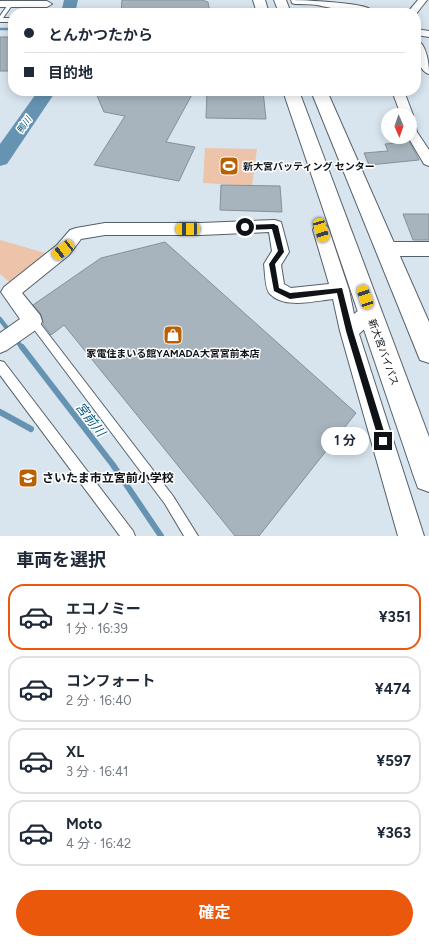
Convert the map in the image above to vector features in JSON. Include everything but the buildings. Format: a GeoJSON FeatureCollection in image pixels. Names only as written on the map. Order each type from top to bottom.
{"type":"FeatureCollection","features":[{"type":"Feature","properties":{"kind":"highway","name":"新大宮バイパス"},"geometry":{"type":"LineString","coordinates":[[293,96],[429,477]]}},
{"type":"Feature","properties":{"kind":"highway"},"geometry":{"type":"LineString","coordinates":[[320,96],[429,351]]}},
{"type":"Feature","properties":{"kind":"street"},"geometry":{"type":"LineString","coordinates":[[416,8],[423,0]]}},
{"type":"Feature","properties":{"kind":"street"},"geometry":{"type":"LineString","coordinates":[[295,1],[316,2],[352,8]]}},
{"type":"Feature","properties":{"kind":"street"},"geometry":{"type":"LineString","coordinates":[[0,4],[47,4]]}},
{"type":"Feature","properties":{"kind":"street"},"geometry":{"type":"LineString","coordinates":[[421,54],[429,71]]}},
{"type":"Feature","properties":{"kind":"street"},"geometry":{"type":"LineString","coordinates":[[400,96],[404,108]]}},
{"type":"Feature","properties":{"kind":"street"},"geometry":{"type":"LineString","coordinates":[[417,142],[429,161]]}},
{"type":"Feature","properties":{"kind":"street"},"geometry":{"type":"LineString","coordinates":[[0,344],[33,321],[10,292],[63,250],[76,234],[105,229],[201,229],[274,226],[281,252],[272,264],[276,289],[290,296],[340,290]]}},
{"type":"Feature","properties":{"kind":"street"},"geometry":{"type":"LineString","coordinates":[[321,230],[340,290],[349,331],[411,536]]}},
{"type":"Feature","properties":{"kind":"street"},"geometry":{"type":"LineString","coordinates":[[386,249],[429,249]]}},
{"type":"Feature","properties":{"kind":"street"},"geometry":{"type":"LineString","coordinates":[[349,331],[370,312]]}},
{"type":"Feature","properties":{"kind":"lane"},"geometry":{"type":"LineString","coordinates":[[0,19],[8,12]]}},
{"type":"Feature","properties":{"kind":"lane"},"geometry":{"type":"LineString","coordinates":[[33,321],[169,500],[191,536]]}},
{"type":"Feature","properties":{"kind":"lane"},"geometry":{"type":"LineString","coordinates":[[0,366],[128,536]]}},
{"type":"Feature","properties":{"kind":"shaded area","name":"新大宮バッティング センター"},"geometry":{"type":"Polygon","coordinates":[[[205,148],[257,149],[252,186],[203,183],[205,148]]]}},
{"type":"Feature","properties":{"kind":"shaded area"},"geometry":{"type":"Polygon","coordinates":[[[0,240],[56,256],[14,286],[0,274],[0,240]]]}},
{"type":"Feature","properties":{"kind":"waterway","name":"鴨川"},"geometry":{"type":"LineString","coordinates":[[69,8],[71,0]]}},
{"type":"Feature","properties":{"kind":"waterway"},"geometry":{"type":"LineString","coordinates":[[0,29],[8,29]]}},
{"type":"Feature","properties":{"kind":"waterway","name":"鴨川"},"geometry":{"type":"LineString","coordinates":[[0,159],[44,96]]}},
{"type":"Feature","properties":{"kind":"waterway","name":"宮前川"},"geometry":{"type":"LineString","coordinates":[[0,319],[10,332]]}},
{"type":"Feature","properties":{"kind":"waterway","name":"宮前川"},"geometry":{"type":"LineString","coordinates":[[15,338],[22,348]]}},
{"type":"Feature","properties":{"kind":"waterway","name":"宮前川"},"geometry":{"type":"LineString","coordinates":[[22,347],[113,465],[161,536]]}},
{"type":"Feature","properties":{"kind":"waterway"},"geometry":{"type":"LineString","coordinates":[[0,412],[31,429]]}},
{"type":"Feature","properties":{"kind":"place","name":"新大宮バッティング センター"},"geometry":{"type":"Point","coordinates":[229,166]}},
{"type":"Feature","properties":{"kind":"place","name":"家電住まいる館YAMADA大宮宮前本店"},"geometry":{"type":"Point","coordinates":[173,335]}},
{"type":"Feature","properties":{"kind":"place","name":"さいたま市立宮前小学校"},"geometry":{"type":"Point","coordinates":[28,478]}},
{"type":"Feature","properties":{"kind":"route"},"geometry":{"type":"LineString","coordinates":[[245,227],[274,226],[281,252],[272,264],[276,289],[290,296],[340,290],[349,331],[383,441]]}}]}
